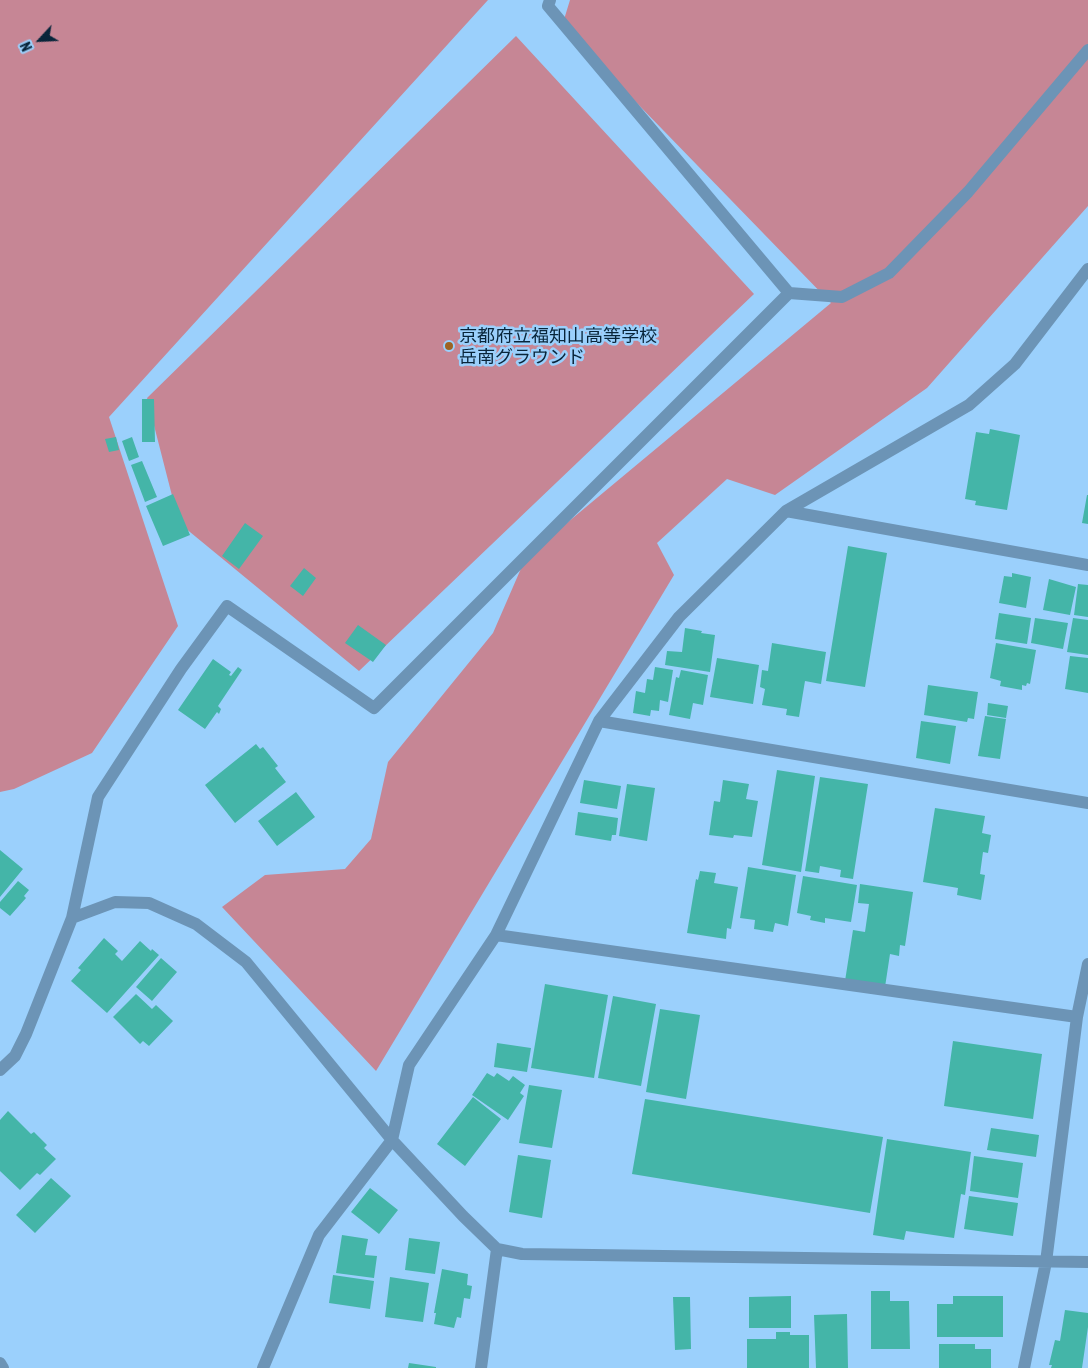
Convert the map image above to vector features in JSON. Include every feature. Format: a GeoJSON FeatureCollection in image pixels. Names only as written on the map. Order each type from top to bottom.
{"type":"FeatureCollection","features":[{"type":"Feature","properties":{"kind":"street"},"geometry":{"type":"LineString","coordinates":[[550,0],[548,6],[789,293],[842,297],[889,273],[968,192],[1088,50]]}},
{"type":"Feature","properties":{"kind":"street"},"geometry":{"type":"LineString","coordinates":[[263,1368],[319,1235],[392,1140],[409,1065],[496,935],[599,721],[679,617],[786,511],[969,405],[1015,364],[1088,269]]}},
{"type":"Feature","properties":{"kind":"street"},"geometry":{"type":"LineString","coordinates":[[0,1070],[14,1056],[26,1034],[72,918],[98,797],[181,669],[227,606],[374,708],[789,293]]}},
{"type":"Feature","properties":{"kind":"street"},"geometry":{"type":"LineString","coordinates":[[786,511],[1088,565]]}},
{"type":"Feature","properties":{"kind":"street"},"geometry":{"type":"LineString","coordinates":[[599,721],[1088,803]]}},
{"type":"Feature","properties":{"kind":"street"},"geometry":{"type":"LineString","coordinates":[[72,918],[115,902],[149,903],[196,924],[246,962],[392,1140],[497,1249],[522,1254],[1088,1262]]}},
{"type":"Feature","properties":{"kind":"street"},"geometry":{"type":"LineString","coordinates":[[496,935],[1077,1017]]}},
{"type":"Feature","properties":{"kind":"street"},"geometry":{"type":"LineString","coordinates":[[1024,1368],[1046,1262],[1077,1017],[1088,964]]}},
{"type":"Feature","properties":{"kind":"street"},"geometry":{"type":"LineString","coordinates":[[481,1368],[497,1249]]}},
{"type":"Feature","properties":{"kind":"street"},"geometry":{"type":"LineString","coordinates":[[0,1363],[3,1368]]}},
{"type":"Feature","properties":{"kind":"shaded area"},"geometry":{"type":"Polygon","coordinates":[[[0,0],[488,0],[109,417],[178,626],[92,753],[14,789],[0,792],[0,0]]]}},
{"type":"Feature","properties":{"kind":"shaded area"},"geometry":{"type":"Polygon","coordinates":[[[570,0],[1088,0],[1088,206],[927,388],[775,495],[727,479],[657,543],[674,575],[376,1071],[222,907],[265,875],[345,869],[371,839],[388,762],[493,633],[526,557],[831,303],[562,26],[570,0]]]}},
{"type":"Feature","properties":{"kind":"shaded area","name":"京都府立福知山高等学校 岳南グラウンド"},"geometry":{"type":"Polygon","coordinates":[[[516,36],[754,294],[359,671],[179,523],[147,398],[516,36]]]}},
{"type":"Feature","properties":{"kind":"building"},"geometry":{"type":"Polygon","coordinates":[[[142,399],[154,399],[155,442],[142,442],[142,399]]]}},
{"type":"Feature","properties":{"kind":"building"},"geometry":{"type":"Polygon","coordinates":[[[990,429],[1020,435],[1007,510],[975,505],[976,501],[965,499],[976,432],[989,434],[990,429]]]}},
{"type":"Feature","properties":{"kind":"building"},"geometry":{"type":"Polygon","coordinates":[[[116,437],[119,450],[109,452],[105,439],[116,437]]]}},
{"type":"Feature","properties":{"kind":"building"},"geometry":{"type":"Polygon","coordinates":[[[132,437],[139,457],[129,461],[122,441],[132,437]]]}},
{"type":"Feature","properties":{"kind":"building"},"geometry":{"type":"Polygon","coordinates":[[[142,461],[157,497],[145,502],[131,465],[142,461]]]}},
{"type":"Feature","properties":{"kind":"building"},"geometry":{"type":"Polygon","coordinates":[[[173,494],[190,535],[163,546],[146,506],[173,494]]]}},
{"type":"Feature","properties":{"kind":"building"},"geometry":{"type":"Polygon","coordinates":[[[1088,495],[1088,524],[1082,523],[1088,495]]]}},
{"type":"Feature","properties":{"kind":"building"},"geometry":{"type":"Polygon","coordinates":[[[245,523],[263,536],[239,569],[222,556],[245,523]]]}},
{"type":"Feature","properties":{"kind":"building"},"geometry":{"type":"Polygon","coordinates":[[[848,546],[887,553],[865,687],[826,681],[848,546]]]}},
{"type":"Feature","properties":{"kind":"building"},"geometry":{"type":"Polygon","coordinates":[[[304,568],[316,578],[303,596],[290,586],[304,568]]]}},
{"type":"Feature","properties":{"kind":"building"},"geometry":{"type":"Polygon","coordinates":[[[1012,573],[1031,577],[1026,608],[999,603],[1004,576],[1012,577],[1012,573]]]}},
{"type":"Feature","properties":{"kind":"building"},"geometry":{"type":"Polygon","coordinates":[[[1049,579],[1076,587],[1070,615],[1043,610],[1049,579]]]}},
{"type":"Feature","properties":{"kind":"building"},"geometry":{"type":"Polygon","coordinates":[[[1078,584],[1088,585],[1088,617],[1074,615],[1078,584]]]}},
{"type":"Feature","properties":{"kind":"building"},"geometry":{"type":"Polygon","coordinates":[[[999,613],[1031,618],[1027,644],[995,639],[999,613]]]}},
{"type":"Feature","properties":{"kind":"building"},"geometry":{"type":"Polygon","coordinates":[[[1035,618],[1068,623],[1063,649],[1031,643],[1035,618]]]}},
{"type":"Feature","properties":{"kind":"building"},"geometry":{"type":"Polygon","coordinates":[[[1073,618],[1088,620],[1088,655],[1067,652],[1073,618]]]}},
{"type":"Feature","properties":{"kind":"building"},"geometry":{"type":"Polygon","coordinates":[[[358,625],[386,645],[373,662],[345,643],[358,625]]]}},
{"type":"Feature","properties":{"kind":"building"},"geometry":{"type":"Polygon","coordinates":[[[685,628],[715,635],[710,672],[665,665],[667,651],[682,652],[685,628]]]}},
{"type":"Feature","properties":{"kind":"building"},"geometry":{"type":"Polygon","coordinates":[[[772,643],[826,652],[821,684],[805,681],[799,717],[786,715],[787,709],[762,705],[765,689],[760,687],[762,670],[768,671],[772,643]]]}},
{"type":"Feature","properties":{"kind":"building"},"geometry":{"type":"Polygon","coordinates":[[[996,643],[1036,650],[1030,684],[1022,685],[1022,690],[1000,686],[1001,681],[990,678],[996,643]]]}},
{"type":"Feature","properties":{"kind":"building"},"geometry":{"type":"Polygon","coordinates":[[[1070,656],[1088,658],[1088,693],[1065,689],[1070,656]]]}},
{"type":"Feature","properties":{"kind":"building"},"geometry":{"type":"Polygon","coordinates":[[[717,658],[759,665],[753,704],[710,697],[717,658]]]}},
{"type":"Feature","properties":{"kind":"building"},"geometry":{"type":"Polygon","coordinates":[[[213,659],[231,672],[229,675],[231,676],[238,667],[242,670],[218,706],[221,709],[219,714],[217,712],[205,729],[178,710],[213,659]]]}},
{"type":"Feature","properties":{"kind":"building"},"geometry":{"type":"Polygon","coordinates":[[[655,667],[673,670],[668,702],[660,700],[659,711],[651,710],[650,716],[633,713],[636,691],[645,693],[647,679],[653,680],[655,667]]]}},
{"type":"Feature","properties":{"kind":"building"},"geometry":{"type":"Polygon","coordinates":[[[681,670],[708,675],[703,705],[693,703],[690,719],[669,715],[676,677],[679,678],[681,670]]]}},
{"type":"Feature","properties":{"kind":"building"},"geometry":{"type":"Polygon","coordinates":[[[928,685],[978,692],[974,719],[968,718],[967,722],[924,715],[928,685]]]}},
{"type":"Feature","properties":{"kind":"building"},"geometry":{"type":"Polygon","coordinates":[[[988,703],[1008,706],[1006,718],[987,715],[988,703]]]}},
{"type":"Feature","properties":{"kind":"building"},"geometry":{"type":"Polygon","coordinates":[[[985,716],[1006,719],[1000,759],[978,756],[985,716]]]}},
{"type":"Feature","properties":{"kind":"building"},"geometry":{"type":"Polygon","coordinates":[[[921,721],[956,726],[950,764],[916,758],[921,721]]]}},
{"type":"Feature","properties":{"kind":"building"},"geometry":{"type":"Polygon","coordinates":[[[256,744],[260,749],[263,747],[278,766],[275,768],[286,782],[235,823],[205,785],[256,744]]]}},
{"type":"Feature","properties":{"kind":"building"},"geometry":{"type":"Polygon","coordinates":[[[777,770],[815,776],[801,872],[762,865],[777,770]]]}},
{"type":"Feature","properties":{"kind":"building"},"geometry":{"type":"Polygon","coordinates":[[[820,777],[868,784],[853,879],[840,877],[841,870],[820,866],[819,873],[805,871],[820,777]]]}},
{"type":"Feature","properties":{"kind":"building"},"geometry":{"type":"Polygon","coordinates":[[[584,780],[621,786],[617,809],[580,803],[584,780]]]}},
{"type":"Feature","properties":{"kind":"building"},"geometry":{"type":"Polygon","coordinates":[[[723,780],[749,784],[746,799],[758,801],[752,837],[734,835],[733,838],[709,835],[714,801],[720,802],[723,780]]]}},
{"type":"Feature","properties":{"kind":"building"},"geometry":{"type":"Polygon","coordinates":[[[627,784],[655,788],[647,841],[619,836],[627,784]]]}},
{"type":"Feature","properties":{"kind":"building"},"geometry":{"type":"Polygon","coordinates":[[[296,792],[315,817],[277,846],[258,821],[296,792]]]}},
{"type":"Feature","properties":{"kind":"building"},"geometry":{"type":"Polygon","coordinates":[[[935,808],[985,816],[982,833],[991,835],[988,853],[983,852],[980,874],[985,875],[981,900],[957,895],[958,888],[923,882],[935,808]]]}},
{"type":"Feature","properties":{"kind":"building"},"geometry":{"type":"Polygon","coordinates":[[[578,812],[618,818],[616,835],[612,835],[611,841],[575,835],[578,812]]]}},
{"type":"Feature","properties":{"kind":"building"},"geometry":{"type":"Polygon","coordinates":[[[0,850],[23,869],[0,897],[0,850]]]}},
{"type":"Feature","properties":{"kind":"building"},"geometry":{"type":"Polygon","coordinates":[[[748,867],[796,875],[788,926],[775,923],[773,932],[754,929],[755,920],[740,918],[748,867]]]}},
{"type":"Feature","properties":{"kind":"building"},"geometry":{"type":"Polygon","coordinates":[[[700,871],[716,873],[714,883],[738,887],[731,929],[727,928],[726,939],[687,933],[696,879],[698,880],[700,871]]]}},
{"type":"Feature","properties":{"kind":"building"},"geometry":{"type":"Polygon","coordinates":[[[803,876],[857,885],[851,922],[825,918],[825,923],[810,920],[811,916],[797,913],[803,876]]]}},
{"type":"Feature","properties":{"kind":"building"},"geometry":{"type":"Polygon","coordinates":[[[18,881],[29,890],[24,896],[26,898],[10,916],[0,908],[0,902],[18,881]]]}},
{"type":"Feature","properties":{"kind":"building"},"geometry":{"type":"Polygon","coordinates":[[[860,884],[913,892],[905,946],[900,945],[899,956],[890,954],[885,987],[845,981],[853,930],[865,932],[869,904],[858,903],[860,884]]]}},
{"type":"Feature","properties":{"kind":"building"},"geometry":{"type":"Polygon","coordinates":[[[104,938],[118,951],[115,954],[122,961],[140,941],[151,951],[152,949],[159,955],[107,1013],[71,981],[81,970],[78,968],[104,938]]]}},
{"type":"Feature","properties":{"kind":"building"},"geometry":{"type":"Polygon","coordinates":[[[161,958],[177,972],[152,1001],[136,987],[161,958]]]}},
{"type":"Feature","properties":{"kind":"building"},"geometry":{"type":"Polygon","coordinates":[[[545,984],[608,995],[594,1078],[531,1068],[545,984]]]}},
{"type":"Feature","properties":{"kind":"building"},"geometry":{"type":"Polygon","coordinates":[[[136,994],[152,1009],[156,1005],[173,1021],[149,1046],[143,1041],[140,1044],[113,1017],[136,994]]]}},
{"type":"Feature","properties":{"kind":"building"},"geometry":{"type":"Polygon","coordinates":[[[613,996],[656,1004],[641,1086],[598,1078],[613,996]]]}},
{"type":"Feature","properties":{"kind":"building"},"geometry":{"type":"Polygon","coordinates":[[[660,1009],[700,1015],[686,1099],[646,1092],[660,1009]]]}},
{"type":"Feature","properties":{"kind":"building"},"geometry":{"type":"Polygon","coordinates":[[[953,1041],[1042,1054],[1033,1119],[944,1106],[953,1041]]]}},
{"type":"Feature","properties":{"kind":"building"},"geometry":{"type":"Polygon","coordinates":[[[497,1043],[531,1048],[527,1072],[494,1067],[497,1043]]]}},
{"type":"Feature","properties":{"kind":"building"},"geometry":{"type":"Polygon","coordinates":[[[487,1073],[494,1077],[497,1073],[509,1081],[513,1076],[525,1085],[520,1093],[524,1096],[508,1120],[472,1095],[487,1073]]]}},
{"type":"Feature","properties":{"kind":"building"},"geometry":{"type":"Polygon","coordinates":[[[529,1085],[562,1090],[552,1148],[519,1143],[529,1085]]]}},
{"type":"Feature","properties":{"kind":"building"},"geometry":{"type":"Polygon","coordinates":[[[473,1097],[501,1119],[465,1166],[437,1144],[473,1097]]]}},
{"type":"Feature","properties":{"kind":"building"},"geometry":{"type":"Polygon","coordinates":[[[645,1099],[883,1137],[870,1213],[632,1174],[645,1099]]]}},
{"type":"Feature","properties":{"kind":"building"},"geometry":{"type":"Polygon","coordinates":[[[8,1111],[31,1134],[34,1132],[47,1145],[44,1148],[56,1159],[40,1175],[37,1173],[20,1190],[0,1171],[0,1120],[8,1111]]]}},
{"type":"Feature","properties":{"kind":"building"},"geometry":{"type":"Polygon","coordinates":[[[991,1128],[1039,1135],[1036,1157],[987,1150],[991,1128]]]}},
{"type":"Feature","properties":{"kind":"building"},"geometry":{"type":"Polygon","coordinates":[[[887,1139],[971,1152],[965,1195],[961,1194],[954,1238],[906,1231],[904,1240],[873,1235],[887,1139]]]}},
{"type":"Feature","properties":{"kind":"building"},"geometry":{"type":"Polygon","coordinates":[[[518,1155],[551,1160],[542,1218],[509,1212],[518,1155]]]}},
{"type":"Feature","properties":{"kind":"building"},"geometry":{"type":"Polygon","coordinates":[[[974,1156],[1023,1163],[1018,1198],[970,1191],[974,1156]]]}},
{"type":"Feature","properties":{"kind":"building"},"geometry":{"type":"Polygon","coordinates":[[[51,1178],[71,1196],[35,1233],[16,1215],[51,1178]]]}},
{"type":"Feature","properties":{"kind":"building"},"geometry":{"type":"Polygon","coordinates":[[[370,1188],[398,1210],[379,1234],[351,1212],[370,1188]]]}},
{"type":"Feature","properties":{"kind":"building"},"geometry":{"type":"Polygon","coordinates":[[[969,1196],[1018,1203],[1013,1236],[964,1229],[969,1196]]]}},
{"type":"Feature","properties":{"kind":"building"},"geometry":{"type":"Polygon","coordinates":[[[342,1235],[368,1239],[365,1255],[377,1256],[374,1278],[336,1273],[342,1235]]]}},
{"type":"Feature","properties":{"kind":"building"},"geometry":{"type":"Polygon","coordinates":[[[409,1238],[440,1242],[435,1274],[405,1270],[409,1238]]]}},
{"type":"Feature","properties":{"kind":"building"},"geometry":{"type":"Polygon","coordinates":[[[442,1269],[468,1274],[467,1285],[472,1286],[470,1299],[464,1298],[461,1318],[457,1317],[454,1328],[434,1324],[436,1313],[434,1313],[442,1269]]]}},
{"type":"Feature","properties":{"kind":"building"},"geometry":{"type":"Polygon","coordinates":[[[333,1275],[374,1281],[370,1309],[329,1303],[333,1275]]]}},
{"type":"Feature","properties":{"kind":"building"},"geometry":{"type":"Polygon","coordinates":[[[390,1277],[429,1283],[423,1322],[385,1317],[390,1277]]]}},
{"type":"Feature","properties":{"kind":"building"},"geometry":{"type":"Polygon","coordinates":[[[871,1291],[890,1291],[890,1301],[909,1301],[910,1349],[871,1349],[871,1291]]]}},
{"type":"Feature","properties":{"kind":"building"},"geometry":{"type":"Polygon","coordinates":[[[791,1296],[791,1328],[749,1328],[749,1297],[791,1296]]]}},
{"type":"Feature","properties":{"kind":"building"},"geometry":{"type":"Polygon","coordinates":[[[953,1296],[1003,1296],[1003,1337],[937,1337],[937,1304],[953,1304],[953,1296]]]}},
{"type":"Feature","properties":{"kind":"building"},"geometry":{"type":"Polygon","coordinates":[[[673,1297],[690,1297],[691,1349],[675,1350],[673,1297]]]}},
{"type":"Feature","properties":{"kind":"building"},"geometry":{"type":"Polygon","coordinates":[[[1065,1310],[1088,1313],[1088,1327],[1082,1368],[1051,1368],[1052,1365],[1049,1365],[1055,1340],[1060,1341],[1065,1310]]]}},
{"type":"Feature","properties":{"kind":"building"},"geometry":{"type":"Polygon","coordinates":[[[847,1314],[848,1368],[816,1368],[814,1315],[847,1314]]]}},
{"type":"Feature","properties":{"kind":"building"},"geometry":{"type":"Polygon","coordinates":[[[776,1332],[790,1332],[790,1335],[809,1335],[809,1368],[747,1368],[747,1339],[776,1339],[776,1332]]]}},
{"type":"Feature","properties":{"kind":"building"},"geometry":{"type":"Polygon","coordinates":[[[939,1344],[975,1344],[975,1349],[991,1349],[991,1368],[939,1368],[939,1344]]]}},
{"type":"Feature","properties":{"kind":"building"},"geometry":{"type":"Polygon","coordinates":[[[409,1363],[436,1367],[436,1368],[408,1368],[409,1363]]]}},
{"type":"Feature","properties":{"kind":"place","name":"京都府立福知山高等学校 岳南グラウンド"},"geometry":{"type":"Point","coordinates":[449,346]}}]}
